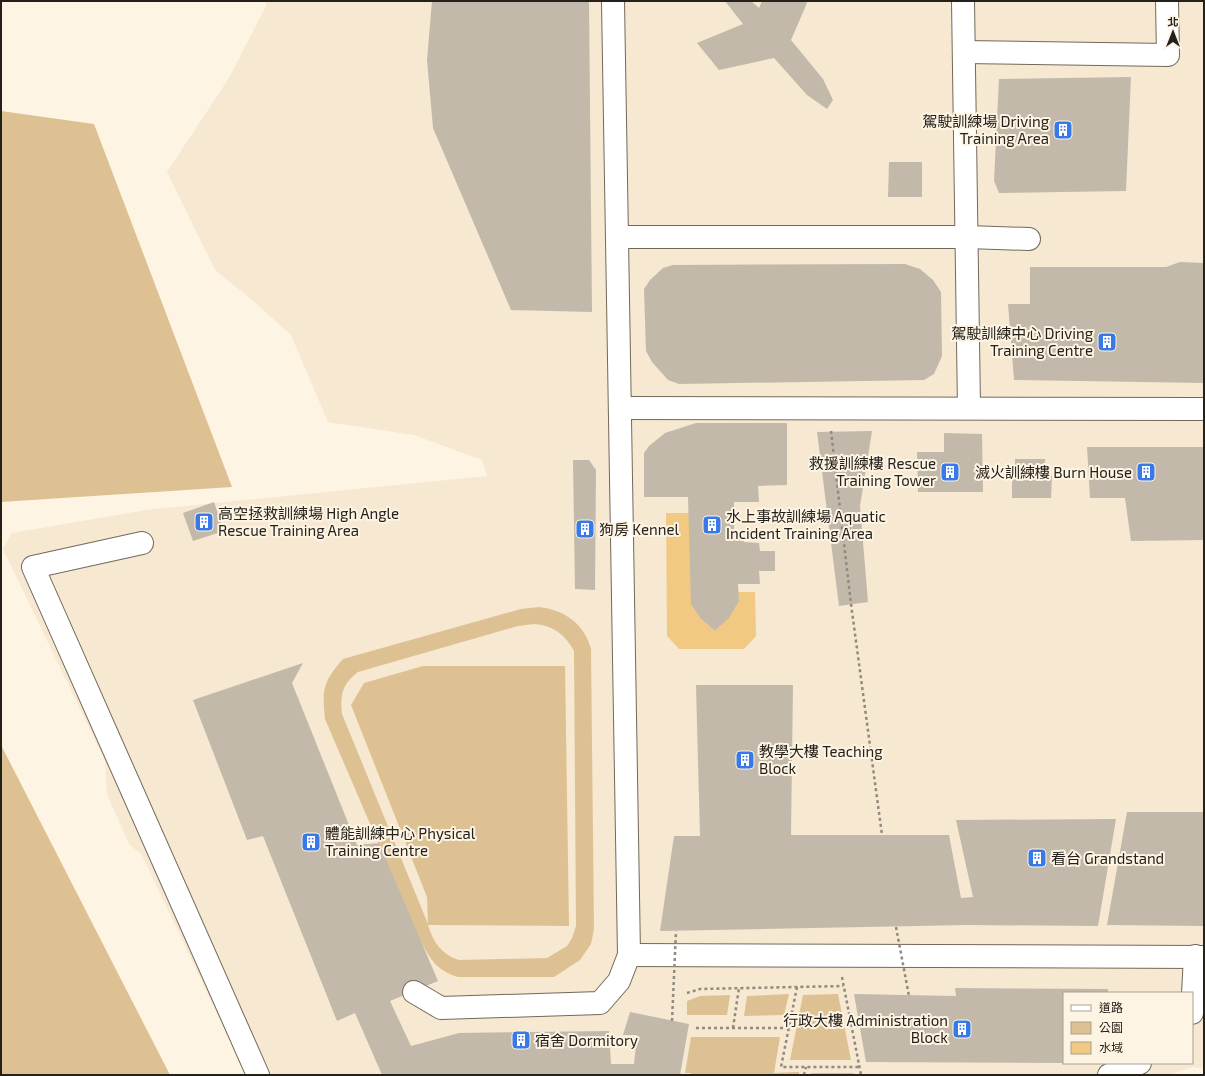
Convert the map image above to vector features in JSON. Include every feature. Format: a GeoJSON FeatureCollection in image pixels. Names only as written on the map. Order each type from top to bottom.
{"type":"FeatureCollection","features":[{"type":"Feature","properties":{"kind":"lane"},"geometry":{"type":"LineString","coordinates":[[414,992],[441,1008],[600,1003],[619,981],[629,955],[613,1]]}},
{"type":"Feature","properties":{"kind":"lane"},"geometry":{"type":"LineString","coordinates":[[963,1],[969,408]]}},
{"type":"Feature","properties":{"kind":"lane"},"geometry":{"type":"LineString","coordinates":[[964,52],[1168,55],[1167,1]]}},
{"type":"Feature","properties":{"kind":"lane"},"geometry":{"type":"LineString","coordinates":[[617,237],[966,237],[1029,239]]}},
{"type":"Feature","properties":{"kind":"lane"},"geometry":{"type":"LineString","coordinates":[[620,408],[1204,409]]}},
{"type":"Feature","properties":{"kind":"lane"},"geometry":{"type":"LineString","coordinates":[[142,543],[33,567],[258,1075]]}},
{"type":"Feature","properties":{"kind":"lane"},"geometry":{"type":"LineString","coordinates":[[629,955],[1199,957],[1193,1004]]}},
{"type":"Feature","properties":{"kind":"lane"},"geometry":{"type":"LineString","coordinates":[[1109,1075],[1137,1064]]}},
{"type":"Feature","properties":{"kind":"path"},"geometry":{"type":"LineString","coordinates":[[831,432],[851,604],[882,835]]}},
{"type":"Feature","properties":{"kind":"path"},"geometry":{"type":"LineString","coordinates":[[896,926],[909,996]]}},
{"type":"Feature","properties":{"kind":"path"},"geometry":{"type":"LineString","coordinates":[[672,1021],[676,931]]}},
{"type":"Feature","properties":{"kind":"path"},"geometry":{"type":"LineString","coordinates":[[838,955],[861,1075]]}},
{"type":"Feature","properties":{"kind":"path"},"geometry":{"type":"LineString","coordinates":[[687,993],[700,989],[843,986]]}},
{"type":"Feature","properties":{"kind":"path"},"geometry":{"type":"LineString","coordinates":[[797,987],[781,1068],[860,1067]]}},
{"type":"Feature","properties":{"kind":"path"},"geometry":{"type":"LineString","coordinates":[[733,1028],[739,988]]}},
{"type":"Feature","properties":{"kind":"path"},"geometry":{"type":"LineString","coordinates":[[696,1028],[789,1028]]}},
{"type":"Feature","properties":{"kind":"path"},"geometry":{"type":"LineString","coordinates":[[804,1075],[806,1067]]}},
{"type":"Feature","properties":{"kind":"shaded area"},"geometry":{"type":"Polygon","coordinates":[[[266,1],[1204,1],[1204,1069],[1193,1067],[1169,1075],[246,1075],[142,855],[129,844],[107,794],[105,761],[3,549],[12,533],[146,510],[487,476],[482,460],[414,435],[328,422],[291,335],[251,299],[215,270],[167,172],[229,78],[266,6],[266,1]]]}},
{"type":"Feature","properties":{"kind":"green space"},"geometry":{"type":"Polygon","coordinates":[[[1,111],[94,124],[232,487],[1,502],[1,111]]]}},
{"type":"Feature","properties":{"kind":"green space"},"geometry":{"type":"Polygon","coordinates":[[[539,607],[557,611],[572,619],[583,632],[591,649],[594,929],[591,944],[580,960],[554,977],[458,977],[444,971],[439,967],[431,959],[420,940],[325,719],[325,686],[331,674],[343,659],[521,609],[539,607]],[[534,624],[518,626],[358,672],[348,681],[343,690],[341,701],[342,714],[428,924],[427,897],[351,705],[364,683],[423,666],[565,666],[569,926],[428,925],[439,947],[448,955],[459,960],[547,958],[567,946],[572,938],[576,926],[574,651],[562,635],[552,628],[534,624]]]}},
{"type":"Feature","properties":{"kind":"green space"},"geometry":{"type":"Polygon","coordinates":[[[1,745],[170,1075],[1,1075],[1,745]]]}},
{"type":"Feature","properties":{"kind":"green space"},"geometry":{"type":"Polygon","coordinates":[[[789,994],[784,1015],[744,1016],[747,996],[789,994]]]}},
{"type":"Feature","properties":{"kind":"green space"},"geometry":{"type":"Polygon","coordinates":[[[838,994],[851,1060],[790,1060],[803,995],[838,994]]]}},
{"type":"Feature","properties":{"kind":"green space"},"geometry":{"type":"Polygon","coordinates":[[[730,995],[727,1015],[687,1015],[687,1001],[700,996],[730,995]]]}},
{"type":"Feature","properties":{"kind":"green space"},"geometry":{"type":"Polygon","coordinates":[[[691,1037],[780,1037],[774,1073],[799,1072],[799,1075],[691,1075],[691,1073],[685,1073],[691,1037]]]}},
{"type":"Feature","properties":{"kind":"green space"},"geometry":{"type":"Polygon","coordinates":[[[811,1073],[854,1073],[854,1075],[810,1075],[811,1073]]]}},
{"type":"Feature","properties":{"kind":"water"},"geometry":{"type":"Polygon","coordinates":[[[666,513],[689,513],[701,619],[715,631],[724,623],[734,609],[737,603],[738,592],[755,592],[756,636],[744,649],[679,649],[667,636],[666,513]]]}},
{"type":"Feature","properties":{"kind":"building"},"geometry":{"type":"Polygon","coordinates":[[[432,1],[589,1],[592,312],[511,310],[433,128],[427,60],[432,1]]]}},
{"type":"Feature","properties":{"kind":"building"},"geometry":{"type":"Polygon","coordinates":[[[725,1],[751,1],[759,8],[762,1],[805,1],[807,3],[791,40],[823,79],[833,100],[827,109],[807,95],[774,58],[719,70],[697,43],[743,24],[725,1]]]}},
{"type":"Feature","properties":{"kind":"building","name":"駕駛訓練場 Driving Training Area"},"geometry":{"type":"Polygon","coordinates":[[[1131,77],[1126,191],[999,193],[994,181],[999,79],[1131,77]]]}},
{"type":"Feature","properties":{"kind":"building"},"geometry":{"type":"Polygon","coordinates":[[[889,162],[922,162],[922,197],[888,197],[889,162]]]}},
{"type":"Feature","properties":{"kind":"building","name":"駕駛訓練中心 Driving Training Centre"},"geometry":{"type":"Polygon","coordinates":[[[1180,262],[1204,263],[1204,383],[1014,380],[1008,304],[1030,304],[1030,267],[1166,267],[1180,262]]]}},
{"type":"Feature","properties":{"kind":"building"},"geometry":{"type":"Polygon","coordinates":[[[905,264],[920,269],[933,280],[941,292],[942,356],[934,374],[924,380],[679,384],[668,380],[652,362],[646,351],[644,289],[650,280],[663,268],[673,265],[905,264]]]}},
{"type":"Feature","properties":{"kind":"building","name":"水上事故訓練場 Aquatic Incident Training Area"},"geometry":{"type":"Polygon","coordinates":[[[696,423],[787,423],[787,485],[758,486],[759,502],[734,502],[734,536],[743,536],[744,542],[759,543],[760,551],[775,551],[775,571],[759,571],[760,584],[738,584],[739,601],[729,618],[715,631],[701,619],[691,604],[688,497],[644,497],[644,453],[649,446],[665,433],[696,423]]]}},
{"type":"Feature","properties":{"kind":"building"},"geometry":{"type":"Polygon","coordinates":[[[872,431],[860,506],[868,602],[839,606],[817,432],[872,431]]]}},
{"type":"Feature","properties":{"kind":"building","name":"救援訓練樓 Rescue Training Tower"},"geometry":{"type":"Polygon","coordinates":[[[944,433],[982,434],[983,492],[918,492],[917,452],[944,452],[944,433]]]}},
{"type":"Feature","properties":{"kind":"building","name":"滅火訓練樓 Burn House"},"geometry":{"type":"Polygon","coordinates":[[[1087,447],[1204,447],[1204,540],[1131,541],[1125,498],[1090,498],[1087,447]]]}},
{"type":"Feature","properties":{"kind":"building"},"geometry":{"type":"Polygon","coordinates":[[[1015,459],[1045,459],[1045,476],[1052,476],[1051,498],[1012,498],[1012,474],[1015,474],[1015,459]]]}},
{"type":"Feature","properties":{"kind":"building","name":"狗房 Kennel"},"geometry":{"type":"Polygon","coordinates":[[[573,460],[589,460],[596,470],[595,590],[575,589],[573,460]]]}},
{"type":"Feature","properties":{"kind":"building","name":"高空拯救訓練場 High Angle Rescue Training Area"},"geometry":{"type":"Polygon","coordinates":[[[214,502],[224,531],[193,541],[183,513],[214,502]]]}},
{"type":"Feature","properties":{"kind":"building","name":"體能訓練中心 Physical Training Centre"},"geometry":{"type":"Polygon","coordinates":[[[303,663],[292,683],[357,845],[379,843],[438,981],[390,1001],[411,1046],[459,1033],[609,1031],[611,1064],[634,1064],[637,1035],[623,1035],[630,1012],[689,1024],[680,1075],[382,1075],[355,1013],[337,1021],[263,836],[247,840],[193,700],[303,663]]]}},
{"type":"Feature","properties":{"kind":"building","name":"教學大樓 Teaching Block"},"geometry":{"type":"Polygon","coordinates":[[[696,685],[793,685],[791,835],[949,835],[961,898],[973,897],[956,820],[1116,819],[1098,926],[967,925],[660,931],[674,836],[700,836],[696,685]]]}},
{"type":"Feature","properties":{"kind":"building"},"geometry":{"type":"Polygon","coordinates":[[[1127,812],[1204,812],[1204,926],[1107,925],[1127,812]]]}},
{"type":"Feature","properties":{"kind":"building","name":"行政大樓 Administration Block"},"geometry":{"type":"Polygon","coordinates":[[[955,988],[1108,989],[1108,992],[1063,992],[1063,1063],[866,1062],[854,994],[956,996],[955,988]]]}},
{"type":"Feature","properties":{"kind":"place","name":"駕駛訓練場 Driving Training Area"},"geometry":{"type":"Point","coordinates":[1063,130]}},
{"type":"Feature","properties":{"kind":"place","name":"駕駛訓練中心 Driving Training Centre"},"geometry":{"type":"Point","coordinates":[1107,342]}},
{"type":"Feature","properties":{"kind":"place","name":"救援訓練樓 Rescue Training Tower"},"geometry":{"type":"Point","coordinates":[950,472]}},
{"type":"Feature","properties":{"kind":"place","name":"滅火訓練樓 Burn House"},"geometry":{"type":"Point","coordinates":[1146,472]}},
{"type":"Feature","properties":{"kind":"place","name":"高空拯救訓練場 High Angle Rescue Training Area"},"geometry":{"type":"Point","coordinates":[204,522]}},
{"type":"Feature","properties":{"kind":"place","name":"水上事故訓練場 Aquatic Incident Training Area"},"geometry":{"type":"Point","coordinates":[712,525]}},
{"type":"Feature","properties":{"kind":"place","name":"狗房 Kennel"},"geometry":{"type":"Point","coordinates":[585,529]}},
{"type":"Feature","properties":{"kind":"place","name":"教學大樓 Teaching Block"},"geometry":{"type":"Point","coordinates":[745,760]}},
{"type":"Feature","properties":{"kind":"place","name":"體能訓練中心 Physical Training Centre"},"geometry":{"type":"Point","coordinates":[311,842]}},
{"type":"Feature","properties":{"kind":"place","name":"看台 Grandstand"},"geometry":{"type":"Point","coordinates":[1037,858]}},
{"type":"Feature","properties":{"kind":"place","name":"行政大樓 Administration Block"},"geometry":{"type":"Point","coordinates":[962,1029]}},
{"type":"Feature","properties":{"kind":"place","name":"宿舍 Dormitory"},"geometry":{"type":"Point","coordinates":[521,1040]}}]}
